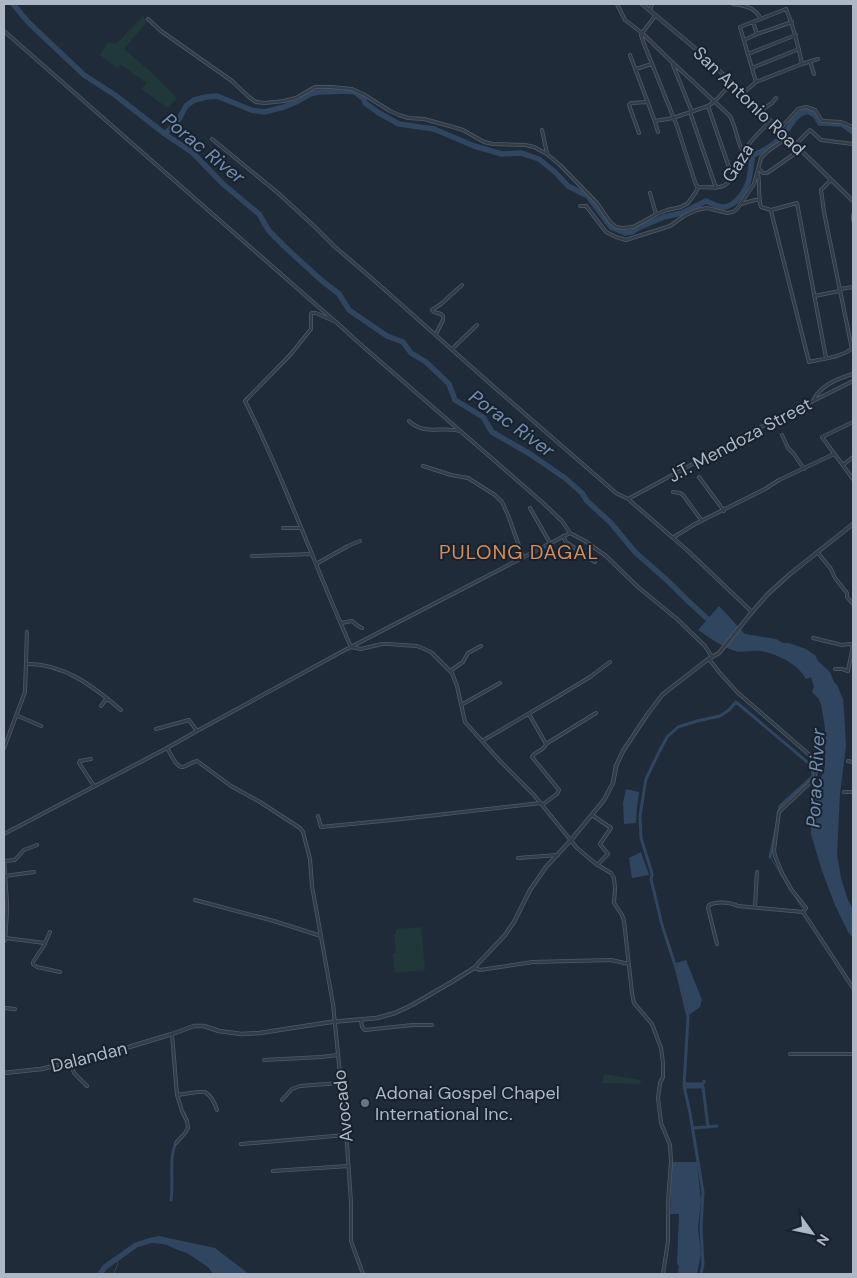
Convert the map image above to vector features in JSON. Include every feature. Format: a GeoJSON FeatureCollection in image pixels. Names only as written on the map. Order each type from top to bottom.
{"type":"FeatureCollection","features":[{"type":"Feature","properties":{"kind":"street"},"geometry":{"type":"LineString","coordinates":[[617,4],[623,18],[642,33],[732,119],[743,152]]}},
{"type":"Feature","properties":{"kind":"street","name":"San Antonio Road"},"geometry":{"type":"LineString","coordinates":[[642,4],[702,54],[853,201]]}},
{"type":"Feature","properties":{"kind":"street"},"geometry":{"type":"LineString","coordinates":[[650,10],[652,4]]}},
{"type":"Feature","properties":{"kind":"street"},"geometry":{"type":"LineString","coordinates":[[733,4],[748,6],[758,12],[761,19]]}},
{"type":"Feature","properties":{"kind":"street"},"geometry":{"type":"LineString","coordinates":[[756,82],[740,27],[752,22],[786,9],[796,35],[802,64]]}},
{"type":"Feature","properties":{"kind":"street"},"geometry":{"type":"LineString","coordinates":[[148,19],[161,31],[232,81],[256,102],[265,103],[296,98],[315,87],[352,89],[399,116],[424,119],[463,130],[484,142],[492,144],[534,147],[547,154],[598,203],[610,222],[616,227],[623,228],[633,226],[656,214],[685,205],[698,187],[641,35],[656,15]]}},
{"type":"Feature","properties":{"kind":"street"},"geometry":{"type":"LineString","coordinates":[[752,22],[757,34]]}},
{"type":"Feature","properties":{"kind":"street"},"geometry":{"type":"LineString","coordinates":[[744,40],[792,22]]}},
{"type":"Feature","properties":{"kind":"street"},"geometry":{"type":"LineString","coordinates":[[4,30],[542,502],[570,533],[606,556],[638,587],[677,619],[705,646],[719,672],[737,692],[813,758],[816,766],[815,778],[779,812],[774,850],[774,856],[782,873],[791,889],[806,908],[803,912]]}},
{"type":"Feature","properties":{"kind":"street"},"geometry":{"type":"LineString","coordinates":[[748,54],[796,35]]}},
{"type":"Feature","properties":{"kind":"street"},"geometry":{"type":"LineString","coordinates":[[752,68],[799,49]]}},
{"type":"Feature","properties":{"kind":"street"},"geometry":{"type":"LineString","coordinates":[[630,55],[658,132]]}},
{"type":"Feature","properties":{"kind":"street"},"geometry":{"type":"LineString","coordinates":[[742,94],[756,82],[818,59]]}},
{"type":"Feature","properties":{"kind":"street"},"geometry":{"type":"LineString","coordinates":[[810,61],[814,74]]}},
{"type":"Feature","properties":{"kind":"street"},"geometry":{"type":"LineString","coordinates":[[673,63],[716,188]]}},
{"type":"Feature","properties":{"kind":"street"},"geometry":{"type":"LineString","coordinates":[[636,69],[652,64]]}},
{"type":"Feature","properties":{"kind":"street"},"geometry":{"type":"LineString","coordinates":[[655,121],[673,118],[708,106],[731,84]]}},
{"type":"Feature","properties":{"kind":"street"},"geometry":{"type":"LineString","coordinates":[[760,111],[772,104],[776,98]]}},
{"type":"Feature","properties":{"kind":"street"},"geometry":{"type":"LineString","coordinates":[[639,133],[629,105],[631,103],[648,102]]}},
{"type":"Feature","properties":{"kind":"street"},"geometry":{"type":"LineString","coordinates":[[708,106],[733,177]]}},
{"type":"Feature","properties":{"kind":"street"},"geometry":{"type":"LineString","coordinates":[[780,131],[798,109],[806,106],[815,110],[822,121],[841,122],[853,127]]}},
{"type":"Feature","properties":{"kind":"street","name":"Gaza"},"geometry":{"type":"LineString","coordinates":[[698,187],[716,188],[727,185],[733,177],[743,152],[770,121]]}},
{"type":"Feature","properties":{"kind":"street"},"geometry":{"type":"LineString","coordinates":[[542,130],[547,154]]}},
{"type":"Feature","properties":{"kind":"street"},"geometry":{"type":"LineString","coordinates":[[796,145],[810,130],[821,140],[853,144]]}},
{"type":"Feature","properties":{"kind":"street"},"geometry":{"type":"LineString","coordinates":[[580,206],[586,206],[606,232],[616,238],[626,240],[670,226],[697,210],[707,208],[727,213],[733,212],[754,184],[760,161],[765,153],[787,137]]}},
{"type":"Feature","properties":{"kind":"street"},"geometry":{"type":"LineString","coordinates":[[212,139],[278,193],[334,246],[616,493],[628,499],[673,538],[752,612]]}},
{"type":"Feature","properties":{"kind":"street"},"geometry":{"type":"LineString","coordinates":[[758,171],[767,173],[800,150]]}},
{"type":"Feature","properties":{"kind":"street"},"geometry":{"type":"LineString","coordinates":[[758,171],[761,207],[771,210],[797,203],[826,358]]}},
{"type":"Feature","properties":{"kind":"street"},"geometry":{"type":"LineString","coordinates":[[771,210],[809,362],[836,357],[848,352],[853,348],[821,190],[831,180]]}},
{"type":"Feature","properties":{"kind":"street"},"geometry":{"type":"LineString","coordinates":[[650,193],[656,214]]}},
{"type":"Feature","properties":{"kind":"street"},"geometry":{"type":"LineString","coordinates":[[740,205],[759,200]]}},
{"type":"Feature","properties":{"kind":"street"},"geometry":{"type":"LineString","coordinates":[[853,215],[853,220]]}},
{"type":"Feature","properties":{"kind":"street"},"geometry":{"type":"LineString","coordinates":[[436,334],[443,316],[432,310],[462,285]]}},
{"type":"Feature","properties":{"kind":"street"},"geometry":{"type":"LineString","coordinates":[[814,296],[853,287]]}},
{"type":"Feature","properties":{"kind":"street"},"geometry":{"type":"LineString","coordinates":[[336,322],[312,313],[311,329],[291,354],[245,401],[283,484],[351,647]]}},
{"type":"Feature","properties":{"kind":"street"},"geometry":{"type":"LineString","coordinates":[[452,349],[477,325]]}},
{"type":"Feature","properties":{"kind":"street"},"geometry":{"type":"LineString","coordinates":[[813,401],[816,395],[830,383],[840,377],[853,374]]}},
{"type":"Feature","properties":{"kind":"street","name":"J.T. Mendoza Street"},"geometry":{"type":"LineString","coordinates":[[628,499],[759,428],[853,381]]}},
{"type":"Feature","properties":{"kind":"street"},"geometry":{"type":"LineString","coordinates":[[409,421],[423,429],[461,431]]}},
{"type":"Feature","properties":{"kind":"street"},"geometry":{"type":"LineString","coordinates":[[853,422],[822,437],[853,480]]}},
{"type":"Feature","properties":{"kind":"street"},"geometry":{"type":"LineString","coordinates":[[782,436],[788,448],[804,469]]}},
{"type":"Feature","properties":{"kind":"street"},"geometry":{"type":"LineString","coordinates":[[673,538],[702,521],[765,490],[779,480],[834,454]]}},
{"type":"Feature","properties":{"kind":"street"},"geometry":{"type":"LineString","coordinates":[[843,465],[853,457]]}},
{"type":"Feature","properties":{"kind":"street"},"geometry":{"type":"LineString","coordinates":[[423,466],[468,478],[495,495],[502,502],[523,557]]}},
{"type":"Feature","properties":{"kind":"street"},"geometry":{"type":"LineString","coordinates":[[699,477],[724,511]]}},
{"type":"Feature","properties":{"kind":"street"},"geometry":{"type":"LineString","coordinates":[[674,492],[680,492],[683,495],[702,521]]}},
{"type":"Feature","properties":{"kind":"street"},"geometry":{"type":"LineString","coordinates":[[530,508],[550,543]]}},
{"type":"Feature","properties":{"kind":"street","name":"Dalandan"},"geometry":{"type":"LineString","coordinates":[[4,1073],[41,1069],[71,1062],[129,1047],[194,1026],[204,1026],[241,1034],[282,1031],[335,1022],[377,1018],[412,1006],[474,968],[505,935],[514,922],[530,890],[546,867],[604,800],[613,783],[616,766],[623,751],[662,695],[720,651],[768,594],[853,524]]}},
{"type":"Feature","properties":{"kind":"street"},"geometry":{"type":"LineString","coordinates":[[283,528],[301,528]]}},
{"type":"Feature","properties":{"kind":"street"},"geometry":{"type":"LineString","coordinates":[[4,834],[167,748],[351,647],[570,533]]}},
{"type":"Feature","properties":{"kind":"street"},"geometry":{"type":"LineString","coordinates":[[563,536],[566,542],[595,562]]}},
{"type":"Feature","properties":{"kind":"street"},"geometry":{"type":"LineString","coordinates":[[316,564],[360,541]]}},
{"type":"Feature","properties":{"kind":"street"},"geometry":{"type":"LineString","coordinates":[[818,552],[853,604]]}},
{"type":"Feature","properties":{"kind":"street"},"geometry":{"type":"LineString","coordinates":[[252,556],[312,554]]}},
{"type":"Feature","properties":{"kind":"street"},"geometry":{"type":"LineString","coordinates":[[341,623],[352,621],[362,628]]}},
{"type":"Feature","properties":{"kind":"street"},"geometry":{"type":"LineString","coordinates":[[4,748],[25,692],[28,632]]}},
{"type":"Feature","properties":{"kind":"street"},"geometry":{"type":"LineString","coordinates":[[813,638],[853,646],[848,671],[835,669]]}},
{"type":"Feature","properties":{"kind":"street"},"geometry":{"type":"LineString","coordinates":[[351,647],[361,649],[382,644],[417,646],[431,652],[452,673],[465,722],[585,855],[611,873],[614,878],[614,903],[624,921],[634,1003],[652,1024],[661,1048],[664,1063],[658,1098],[661,1123],[670,1145],[670,1162],[668,1240],[663,1274]]}},
{"type":"Feature","properties":{"kind":"street"},"geometry":{"type":"LineString","coordinates":[[449,671],[463,662],[468,653],[481,646]]}},
{"type":"Feature","properties":{"kind":"street"},"geometry":{"type":"LineString","coordinates":[[482,741],[590,677],[610,662]]}},
{"type":"Feature","properties":{"kind":"street"},"geometry":{"type":"LineString","coordinates":[[26,664],[50,666],[86,682],[121,710]]}},
{"type":"Feature","properties":{"kind":"street"},"geometry":{"type":"LineString","coordinates":[[462,705],[500,683]]}},
{"type":"Feature","properties":{"kind":"street"},"geometry":{"type":"LineString","coordinates":[[101,706],[107,698]]}},
{"type":"Feature","properties":{"kind":"street"},"geometry":{"type":"LineString","coordinates":[[318,816],[321,827],[541,804],[557,794],[559,790],[532,757],[544,748],[546,744],[596,713]]}},
{"type":"Feature","properties":{"kind":"street"},"geometry":{"type":"LineString","coordinates":[[528,714],[546,744]]}},
{"type":"Feature","properties":{"kind":"street"},"geometry":{"type":"LineString","coordinates":[[16,715],[41,726]]}},
{"type":"Feature","properties":{"kind":"street"},"geometry":{"type":"LineString","coordinates":[[156,729],[189,720],[197,731]]}},
{"type":"Feature","properties":{"kind":"street","name":"Avocado"},"geometry":{"type":"LineString","coordinates":[[167,748],[179,766],[182,767],[197,761],[231,786],[303,830],[310,859],[312,886],[335,1022],[351,1203],[351,1241],[363,1274]]}},
{"type":"Feature","properties":{"kind":"street"},"geometry":{"type":"LineString","coordinates":[[91,760],[80,761],[79,763],[94,787]]}},
{"type":"Feature","properties":{"kind":"street"},"geometry":{"type":"LineString","coordinates":[[848,761],[853,762]]}},
{"type":"Feature","properties":{"kind":"street"},"geometry":{"type":"LineString","coordinates":[[844,792],[853,792]]}},
{"type":"Feature","properties":{"kind":"street"},"geometry":{"type":"LineString","coordinates":[[592,815],[611,828],[600,844],[608,854],[597,865]]}},
{"type":"Feature","properties":{"kind":"street"},"geometry":{"type":"LineString","coordinates":[[37,845],[24,850],[15,860],[4,861],[6,907],[4,940],[45,942]]}},
{"type":"Feature","properties":{"kind":"street"},"geometry":{"type":"LineString","coordinates":[[518,858],[558,854]]}},
{"type":"Feature","properties":{"kind":"street"},"geometry":{"type":"LineString","coordinates":[[5,876],[34,872]]}},
{"type":"Feature","properties":{"kind":"street"},"geometry":{"type":"LineString","coordinates":[[755,907],[757,872]]}},
{"type":"Feature","properties":{"kind":"street"},"geometry":{"type":"LineString","coordinates":[[195,900],[274,921],[321,936]]}},
{"type":"Feature","properties":{"kind":"street"},"geometry":{"type":"LineString","coordinates":[[717,944],[708,908],[709,905],[714,903],[732,903],[738,906],[803,912]]}},
{"type":"Feature","properties":{"kind":"street"},"geometry":{"type":"LineString","coordinates":[[803,912],[853,988]]}},
{"type":"Feature","properties":{"kind":"street"},"geometry":{"type":"LineString","coordinates":[[50,932],[33,964],[37,967],[60,972]]}},
{"type":"Feature","properties":{"kind":"street"},"geometry":{"type":"LineString","coordinates":[[474,968],[480,970],[533,962],[612,960],[629,964]]}},
{"type":"Feature","properties":{"kind":"street"},"geometry":{"type":"LineString","coordinates":[[4,1008],[15,1009]]}},
{"type":"Feature","properties":{"kind":"street"},"geometry":{"type":"LineString","coordinates":[[361,1020],[362,1027],[365,1030],[432,1025]]}},
{"type":"Feature","properties":{"kind":"street"},"geometry":{"type":"LineString","coordinates":[[172,1034],[177,1094],[188,1128],[176,1143]]}},
{"type":"Feature","properties":{"kind":"street"},"geometry":{"type":"LineString","coordinates":[[264,1060],[321,1057],[338,1054]]}},
{"type":"Feature","properties":{"kind":"street"},"geometry":{"type":"LineString","coordinates":[[790,1054],[853,1054]]}},
{"type":"Feature","properties":{"kind":"street"},"geometry":{"type":"LineString","coordinates":[[71,1062],[74,1073],[87,1086]]}},
{"type":"Feature","properties":{"kind":"street"},"geometry":{"type":"LineString","coordinates":[[282,1100],[292,1090],[300,1086],[340,1083]]}},
{"type":"Feature","properties":{"kind":"street"},"geometry":{"type":"LineString","coordinates":[[177,1094],[205,1092],[215,1104],[216,1110]]}},
{"type":"Feature","properties":{"kind":"street"},"geometry":{"type":"LineString","coordinates":[[241,1144],[346,1135]]}},
{"type":"Feature","properties":{"kind":"street"},"geometry":{"type":"LineString","coordinates":[[273,1171],[348,1166]]}},
{"type":"Feature","properties":{"kind":"green space"},"geometry":{"type":"Polygon","coordinates":[[[143,16],[147,22],[124,49],[177,98],[168,108],[141,89],[147,83],[121,65],[117,68],[100,55],[108,42],[116,44],[143,16]]]}},
{"type":"Feature","properties":{"kind":"green space"},"geometry":{"type":"Polygon","coordinates":[[[421,927],[425,970],[395,973],[393,954],[396,953],[394,934],[396,934],[396,929],[421,927]]]}},
{"type":"Feature","properties":{"kind":"green space"},"geometry":{"type":"Polygon","coordinates":[[[604,1074],[641,1080],[640,1084],[602,1083],[604,1074]]]}},
{"type":"Feature","properties":{"kind":"water"},"geometry":{"type":"Polygon","coordinates":[[[719,606],[745,634],[776,639],[783,643],[789,643],[806,649],[815,655],[818,661],[830,672],[843,699],[846,746],[840,794],[837,854],[841,878],[853,909],[853,938],[848,932],[835,905],[811,834],[810,810],[825,766],[825,728],[821,704],[812,692],[814,687],[811,677],[806,679],[798,669],[780,657],[760,651],[742,652],[728,649],[698,630],[719,606]]]}},
{"type":"Feature","properties":{"kind":"water"},"geometry":{"type":"Polygon","coordinates":[[[626,789],[639,792],[636,823],[624,824],[623,803],[626,789]]]}},
{"type":"Feature","properties":{"kind":"water"},"geometry":{"type":"Polygon","coordinates":[[[641,852],[649,875],[632,878],[629,858],[641,852]]]}},
{"type":"Feature","properties":{"kind":"water"},"geometry":{"type":"Polygon","coordinates":[[[686,960],[702,1000],[700,1007],[689,1015],[676,963],[686,960]]]}},
{"type":"Feature","properties":{"kind":"water"},"geometry":{"type":"Polygon","coordinates":[[[672,1162],[697,1162],[701,1201],[698,1228],[701,1254],[697,1274],[678,1274],[679,1214],[670,1214],[672,1162]]]}},
{"type":"Feature","properties":{"kind":"water"},"geometry":{"type":"Polygon","coordinates":[[[159,1236],[215,1248],[249,1274],[218,1274],[206,1259],[168,1241],[152,1239],[159,1236]]]}},
{"type":"Feature","properties":{"kind":"waterway","name":"Porac River"},"geometry":{"type":"LineString","coordinates":[[13,4],[29,23],[84,75],[115,95],[193,153],[223,184],[259,214],[269,231],[285,247],[339,294],[349,310],[387,336],[403,342],[411,353],[426,362],[449,384],[455,400],[483,417],[492,432],[530,454],[565,478],[582,493],[587,501],[611,523],[635,552],[712,623]]}},
{"type":"Feature","properties":{"kind":"waterway"},"geometry":{"type":"LineString","coordinates":[[165,134],[178,121],[186,106],[194,100],[206,97],[217,96],[251,110],[264,112],[284,107],[318,92],[355,92],[364,99],[365,103],[399,124],[434,129],[474,146],[502,154],[521,153],[539,159],[568,186],[588,196],[611,227],[625,233],[632,232],[664,217],[682,213],[706,201],[721,207],[733,204],[748,183],[753,155],[765,149],[783,135],[796,117],[803,112],[808,111],[815,115],[820,123],[842,124],[853,132]]}},
{"type":"Feature","properties":{"kind":"waterway"},"geometry":{"type":"LineString","coordinates":[[701,1274],[703,1264],[701,1228],[703,1192],[684,1086],[688,1017],[677,971],[662,925],[651,879],[651,870],[641,838],[640,816],[646,779],[667,737],[678,727],[720,716],[736,702],[812,766],[813,776],[780,806],[779,813]]}},
{"type":"Feature","properties":{"kind":"waterway"},"geometry":{"type":"LineString","coordinates":[[770,857],[776,829]]}},
{"type":"Feature","properties":{"kind":"waterway"},"geometry":{"type":"LineString","coordinates":[[770,857],[786,882]]}},
{"type":"Feature","properties":{"kind":"waterway"},"geometry":{"type":"LineString","coordinates":[[792,892],[802,908]]}},
{"type":"Feature","properties":{"kind":"waterway"},"geometry":{"type":"LineString","coordinates":[[822,938],[853,985]]}},
{"type":"Feature","properties":{"kind":"waterway"},"geometry":{"type":"LineString","coordinates":[[685,1083],[703,1084],[704,1081]]}},
{"type":"Feature","properties":{"kind":"waterway"},"geometry":{"type":"LineString","coordinates":[[685,1087],[703,1087],[708,1127]]}},
{"type":"Feature","properties":{"kind":"waterway"},"geometry":{"type":"LineString","coordinates":[[693,1128],[717,1126]]}},
{"type":"Feature","properties":{"kind":"waterway"},"geometry":{"type":"LineString","coordinates":[[171,1200],[172,1162],[174,1147],[177,1141]]}},
{"type":"Feature","properties":{"kind":"waterway"},"geometry":{"type":"LineString","coordinates":[[100,1274],[105,1267],[136,1245],[152,1240],[167,1242],[189,1251],[211,1266],[216,1274]]}},
{"type":"Feature","properties":{"kind":"waterway"},"geometry":{"type":"LineString","coordinates":[[114,1274],[118,1263],[117,1259]]}},
{"type":"Feature","properties":{"kind":"place","name":"Adonai Gospel Chapel International Inc."},"geometry":{"type":"Point","coordinates":[365,1103]}},
{"type":"Feature","properties":{"kind":"district","name":"PULONG DAGAL"},"geometry":{"type":"Point","coordinates":[519,552]}}]}
